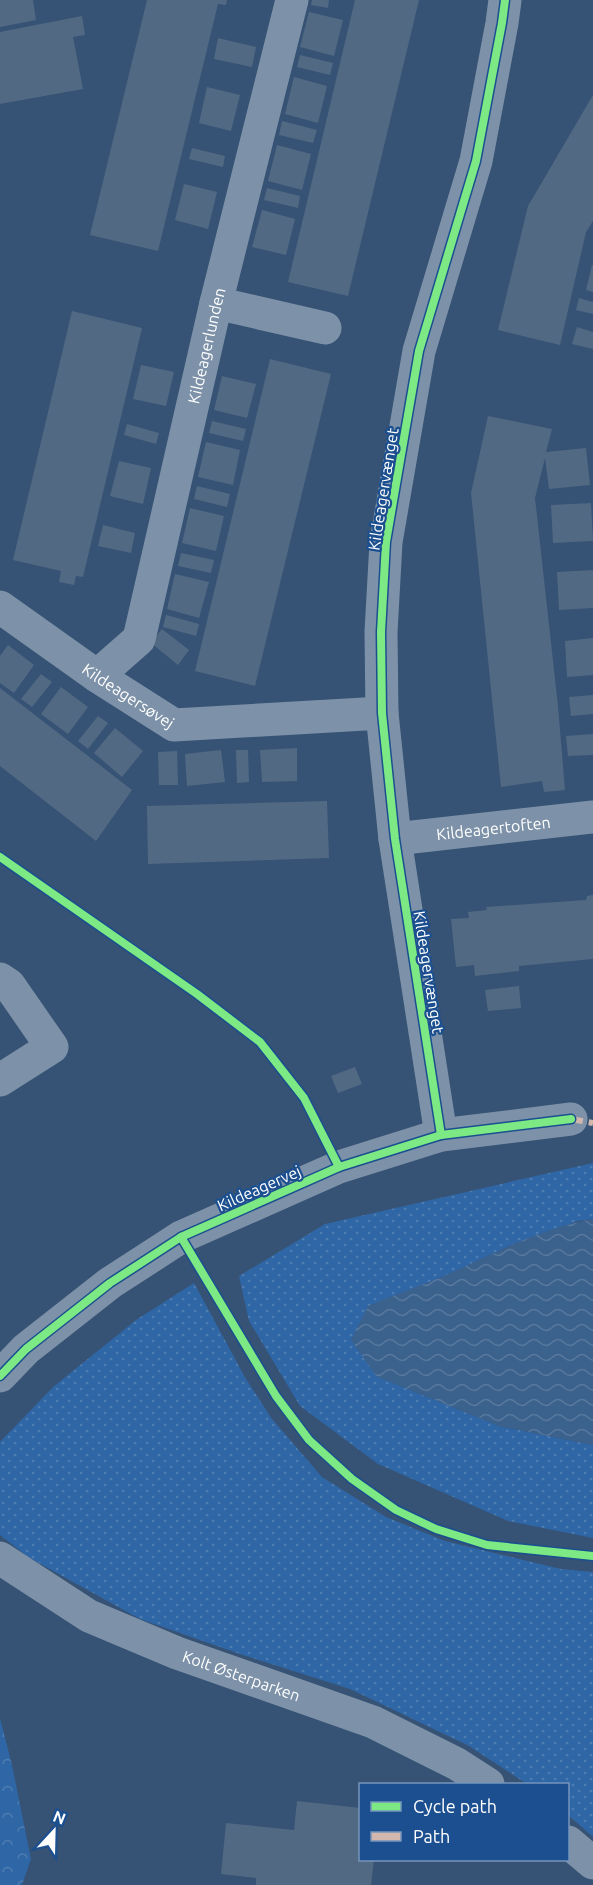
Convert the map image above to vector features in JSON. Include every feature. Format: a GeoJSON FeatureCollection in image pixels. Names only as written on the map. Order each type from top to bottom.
{"type":"FeatureCollection","features":[{"type":"Feature","properties":{"kind":"street","name":"Kildeagerlunden"},"geometry":{"type":"LineString","coordinates":[[97,676],[139,639],[216,303],[292,0]]}},
{"type":"Feature","properties":{"kind":"street","name":"Kildeagervænget"},"geometry":{"type":"LineString","coordinates":[[441,1135],[395,839],[382,713],[381,632],[386,542],[419,351],[476,161],[505,0]]}},
{"type":"Feature","properties":{"kind":"street"},"geometry":{"type":"LineString","coordinates":[[216,303],[326,328]]}},
{"type":"Feature","properties":{"kind":"street","name":"Kildeagersøvej"},"geometry":{"type":"LineString","coordinates":[[0,607],[97,676],[174,725],[382,713]]}},
{"type":"Feature","properties":{"kind":"street","name":"Kildeagertoften"},"geometry":{"type":"LineString","coordinates":[[395,839],[593,818]]}},
{"type":"Feature","properties":{"kind":"street"},"geometry":{"type":"LineString","coordinates":[[0,979],[9,985],[52,1047],[0,1080]]}},
{"type":"Feature","properties":{"kind":"street","name":"Kildeagervej"},"geometry":{"type":"LineString","coordinates":[[0,1376],[26,1349],[110,1283],[181,1237],[339,1167],[441,1135],[570,1119]]}},
{"type":"Feature","properties":{"kind":"street","name":"Kolt Østerparken"},"geometry":{"type":"LineString","coordinates":[[0,1558],[89,1616],[177,1653],[373,1722],[457,1764],[485,1783]]}},
{"type":"Feature","properties":{"kind":"street"},"geometry":{"type":"LineString","coordinates":[[569,1844],[593,1863]]}},
{"type":"Feature","properties":{"kind":"green space"},"geometry":{"type":"Polygon","coordinates":[[[593,1163],[593,1219],[578,1221],[514,1244],[445,1276],[376,1376],[499,1426],[593,1445],[593,1538],[508,1521],[378,1464],[300,1406],[249,1321],[239,1276],[325,1224],[593,1163]]]}},
{"type":"Feature","properties":{"kind":"green space"},"geometry":{"type":"Polygon","coordinates":[[[194,1283],[246,1379],[272,1419],[322,1477],[386,1517],[445,1541],[561,1569],[593,1572],[593,1837],[569,1816],[569,1783],[525,1783],[469,1746],[350,1689],[140,1619],[28,1557],[0,1535],[0,1442],[53,1387],[136,1320],[194,1283]]]}},
{"type":"Feature","properties":{"kind":"green space"},"geometry":{"type":"Polygon","coordinates":[[[0,1718],[31,1859],[22,1885],[0,1885],[0,1718]]]}},
{"type":"Feature","properties":{"kind":"water"},"geometry":{"type":"Polygon","coordinates":[[[593,1219],[593,1445],[499,1426],[376,1376],[351,1340],[368,1306],[446,1275],[536,1235],[593,1219]]]}},
{"type":"Feature","properties":{"kind":"building"},"geometry":{"type":"Polygon","coordinates":[[[0,0],[33,0],[36,20],[0,27],[0,0]]]}},
{"type":"Feature","properties":{"kind":"building"},"geometry":{"type":"Polygon","coordinates":[[[147,0],[227,0],[226,5],[218,4],[158,251],[90,235],[147,0]]]}},
{"type":"Feature","properties":{"kind":"building"},"geometry":{"type":"Polygon","coordinates":[[[312,0],[329,0],[328,8],[311,5],[312,0]]]}},
{"type":"Feature","properties":{"kind":"building"},"geometry":{"type":"Polygon","coordinates":[[[355,0],[419,0],[348,296],[288,282],[355,0]]]}},
{"type":"Feature","properties":{"kind":"building"},"geometry":{"type":"Polygon","coordinates":[[[309,12],[343,20],[334,56],[300,47],[309,12]]]}},
{"type":"Feature","properties":{"kind":"building"},"geometry":{"type":"Polygon","coordinates":[[[82,16],[85,35],[73,37],[83,89],[0,104],[0,32],[82,16]]]}},
{"type":"Feature","properties":{"kind":"building"},"geometry":{"type":"Polygon","coordinates":[[[218,38],[256,47],[252,67],[214,59],[218,38]]]}},
{"type":"Feature","properties":{"kind":"building"},"geometry":{"type":"Polygon","coordinates":[[[300,55],[333,63],[330,75],[297,67],[300,55]]]}},
{"type":"Feature","properties":{"kind":"building"},"geometry":{"type":"Polygon","coordinates":[[[294,77],[327,86],[318,123],[285,114],[294,77]]]}},
{"type":"Feature","properties":{"kind":"building"},"geometry":{"type":"Polygon","coordinates":[[[207,87],[240,95],[231,131],[199,123],[207,87]]]}},
{"type":"Feature","properties":{"kind":"building"},"geometry":{"type":"Polygon","coordinates":[[[593,95],[593,221],[586,232],[560,345],[498,330],[528,206],[593,95]]]}},
{"type":"Feature","properties":{"kind":"building"},"geometry":{"type":"Polygon","coordinates":[[[282,121],[317,130],[313,143],[279,135],[282,121]]]}},
{"type":"Feature","properties":{"kind":"building"},"geometry":{"type":"Polygon","coordinates":[[[277,145],[311,154],[302,190],[268,181],[277,145]]]}},
{"type":"Feature","properties":{"kind":"building"},"geometry":{"type":"Polygon","coordinates":[[[192,148],[225,156],[223,167],[189,159],[192,148]]]}},
{"type":"Feature","properties":{"kind":"building"},"geometry":{"type":"Polygon","coordinates":[[[184,184],[217,192],[208,229],[175,220],[184,184]]]}},
{"type":"Feature","properties":{"kind":"building"},"geometry":{"type":"Polygon","coordinates":[[[267,188],[300,196],[298,208],[264,200],[267,188]]]}},
{"type":"Feature","properties":{"kind":"building"},"geometry":{"type":"Polygon","coordinates":[[[262,210],[295,219],[286,255],[252,247],[262,210]]]}},
{"type":"Feature","properties":{"kind":"building"},"geometry":{"type":"Polygon","coordinates":[[[593,265],[593,292],[586,290],[593,265]]]}},
{"type":"Feature","properties":{"kind":"building"},"geometry":{"type":"Polygon","coordinates":[[[579,298],[593,302],[593,314],[576,310],[579,298]]]}},
{"type":"Feature","properties":{"kind":"building"},"geometry":{"type":"Polygon","coordinates":[[[72,311],[142,328],[83,577],[76,576],[74,585],[59,582],[61,571],[13,560],[72,311]]]}},
{"type":"Feature","properties":{"kind":"building"},"geometry":{"type":"Polygon","coordinates":[[[577,327],[593,332],[593,349],[572,344],[577,327]]]}},
{"type":"Feature","properties":{"kind":"building"},"geometry":{"type":"Polygon","coordinates":[[[270,359],[331,374],[255,686],[195,671],[270,359]]]}},
{"type":"Feature","properties":{"kind":"building"},"geometry":{"type":"Polygon","coordinates":[[[141,365],[174,372],[166,406],[133,399],[141,365]]]}},
{"type":"Feature","properties":{"kind":"building"},"geometry":{"type":"Polygon","coordinates":[[[222,376],[256,384],[247,418],[214,410],[222,376]]]}},
{"type":"Feature","properties":{"kind":"building"},"geometry":{"type":"Polygon","coordinates":[[[488,416],[552,429],[546,452],[586,448],[590,485],[549,489],[545,458],[535,498],[565,790],[544,792],[542,781],[501,787],[471,493],[488,416]]]}},
{"type":"Feature","properties":{"kind":"building"},"geometry":{"type":"Polygon","coordinates":[[[212,421],[246,429],[243,441],[209,433],[212,421]]]}},
{"type":"Feature","properties":{"kind":"building"},"geometry":{"type":"Polygon","coordinates":[[[127,424],[159,433],[156,444],[124,435],[127,424]]]}},
{"type":"Feature","properties":{"kind":"building"},"geometry":{"type":"Polygon","coordinates":[[[206,442],[240,450],[233,485],[198,477],[206,442]]]}},
{"type":"Feature","properties":{"kind":"building"},"geometry":{"type":"Polygon","coordinates":[[[119,461],[151,468],[143,504],[110,496],[119,461]]]}},
{"type":"Feature","properties":{"kind":"building"},"geometry":{"type":"Polygon","coordinates":[[[197,486],[230,494],[227,507],[194,499],[197,486]]]}},
{"type":"Feature","properties":{"kind":"building"},"geometry":{"type":"Polygon","coordinates":[[[591,503],[593,541],[553,543],[551,505],[591,503]]]}},
{"type":"Feature","properties":{"kind":"building"},"geometry":{"type":"Polygon","coordinates":[[[190,508],[224,516],[216,551],[182,543],[190,508]]]}},
{"type":"Feature","properties":{"kind":"building"},"geometry":{"type":"Polygon","coordinates":[[[103,525],[135,533],[131,553],[98,546],[103,525]]]}},
{"type":"Feature","properties":{"kind":"building"},"geometry":{"type":"Polygon","coordinates":[[[181,553],[214,560],[211,573],[178,566],[181,553]]]}},
{"type":"Feature","properties":{"kind":"building"},"geometry":{"type":"Polygon","coordinates":[[[593,570],[593,608],[559,610],[557,572],[593,570]]]}},
{"type":"Feature","properties":{"kind":"building"},"geometry":{"type":"Polygon","coordinates":[[[175,574],[209,582],[199,618],[167,609],[175,574]]]}},
{"type":"Feature","properties":{"kind":"building"},"geometry":{"type":"Polygon","coordinates":[[[166,615],[199,624],[196,636],[163,627],[166,615]]]}},
{"type":"Feature","properties":{"kind":"building"},"geometry":{"type":"Polygon","coordinates":[[[162,629],[189,650],[178,665],[151,643],[162,629]]]}},
{"type":"Feature","properties":{"kind":"building"},"geometry":{"type":"Polygon","coordinates":[[[593,638],[593,675],[567,677],[565,641],[593,638]]]}},
{"type":"Feature","properties":{"kind":"building"},"geometry":{"type":"Polygon","coordinates":[[[8,645],[34,665],[14,693],[0,683],[0,656],[8,645]]]}},
{"type":"Feature","properties":{"kind":"building"},"geometry":{"type":"Polygon","coordinates":[[[41,674],[52,682],[32,707],[21,699],[41,674]]]}},
{"type":"Feature","properties":{"kind":"building"},"geometry":{"type":"Polygon","coordinates":[[[61,687],[88,707],[68,734],[41,714],[61,687]]]}},
{"type":"Feature","properties":{"kind":"building"},"geometry":{"type":"Polygon","coordinates":[[[0,688],[132,790],[96,841],[0,766],[0,688]]]}},
{"type":"Feature","properties":{"kind":"building"},"geometry":{"type":"Polygon","coordinates":[[[593,695],[593,714],[571,716],[569,697],[593,695]]]}},
{"type":"Feature","properties":{"kind":"building"},"geometry":{"type":"Polygon","coordinates":[[[98,716],[108,723],[88,749],[78,741],[98,716]]]}},
{"type":"Feature","properties":{"kind":"building"},"geometry":{"type":"Polygon","coordinates":[[[115,728],[143,751],[122,777],[94,753],[115,728]]]}},
{"type":"Feature","properties":{"kind":"building"},"geometry":{"type":"Polygon","coordinates":[[[593,734],[593,755],[568,756],[566,736],[593,734]]]}},
{"type":"Feature","properties":{"kind":"building"},"geometry":{"type":"Polygon","coordinates":[[[297,748],[297,781],[262,782],[260,750],[297,748]]]}},
{"type":"Feature","properties":{"kind":"building"},"geometry":{"type":"Polygon","coordinates":[[[221,750],[225,782],[187,786],[185,754],[221,750]]]}},
{"type":"Feature","properties":{"kind":"building"},"geometry":{"type":"Polygon","coordinates":[[[236,750],[248,750],[249,782],[237,783],[236,750]]]}},
{"type":"Feature","properties":{"kind":"building"},"geometry":{"type":"Polygon","coordinates":[[[177,751],[178,785],[159,785],[158,752],[177,751]]]}},
{"type":"Feature","properties":{"kind":"building"},"geometry":{"type":"Polygon","coordinates":[[[327,801],[329,858],[148,864],[147,806],[327,801]]]}},
{"type":"Feature","properties":{"kind":"building"},"geometry":{"type":"Polygon","coordinates":[[[593,895],[593,959],[519,966],[519,971],[475,976],[474,965],[456,967],[451,919],[469,918],[468,912],[487,910],[486,907],[586,900],[587,896],[593,895]]]}},
{"type":"Feature","properties":{"kind":"building"},"geometry":{"type":"Polygon","coordinates":[[[519,986],[521,1008],[488,1011],[485,990],[519,986]]]}},
{"type":"Feature","properties":{"kind":"building"},"geometry":{"type":"Polygon","coordinates":[[[355,1067],[362,1084],[338,1093],[331,1076],[355,1067]]]}},
{"type":"Feature","properties":{"kind":"building"},"geometry":{"type":"Polygon","coordinates":[[[297,1801],[359,1808],[359,1861],[374,1861],[371,1885],[256,1885],[256,1878],[221,1874],[226,1823],[294,1830],[297,1801]]]}},
{"type":"Feature","properties":{"kind":"marked path"},"geometry":{"type":"LineString","coordinates":[[571,1119],[593,1123]]}},
{"type":"Feature","properties":{"kind":"cycle path"},"geometry":{"type":"LineString","coordinates":[[441,1135],[395,839],[382,713],[381,632],[386,542],[419,351],[476,161],[505,0]]}},
{"type":"Feature","properties":{"kind":"cycle path"},"geometry":{"type":"LineString","coordinates":[[0,857],[197,994],[260,1042],[304,1098],[339,1167]]}},
{"type":"Feature","properties":{"kind":"cycle path"},"geometry":{"type":"LineString","coordinates":[[0,1376],[26,1349],[110,1283],[181,1237],[339,1167],[441,1135],[571,1119]]}},
{"type":"Feature","properties":{"kind":"cycle path"},"geometry":{"type":"LineString","coordinates":[[181,1237],[276,1396],[309,1440],[352,1479],[396,1510],[436,1529],[487,1545],[593,1556]]}}]}
